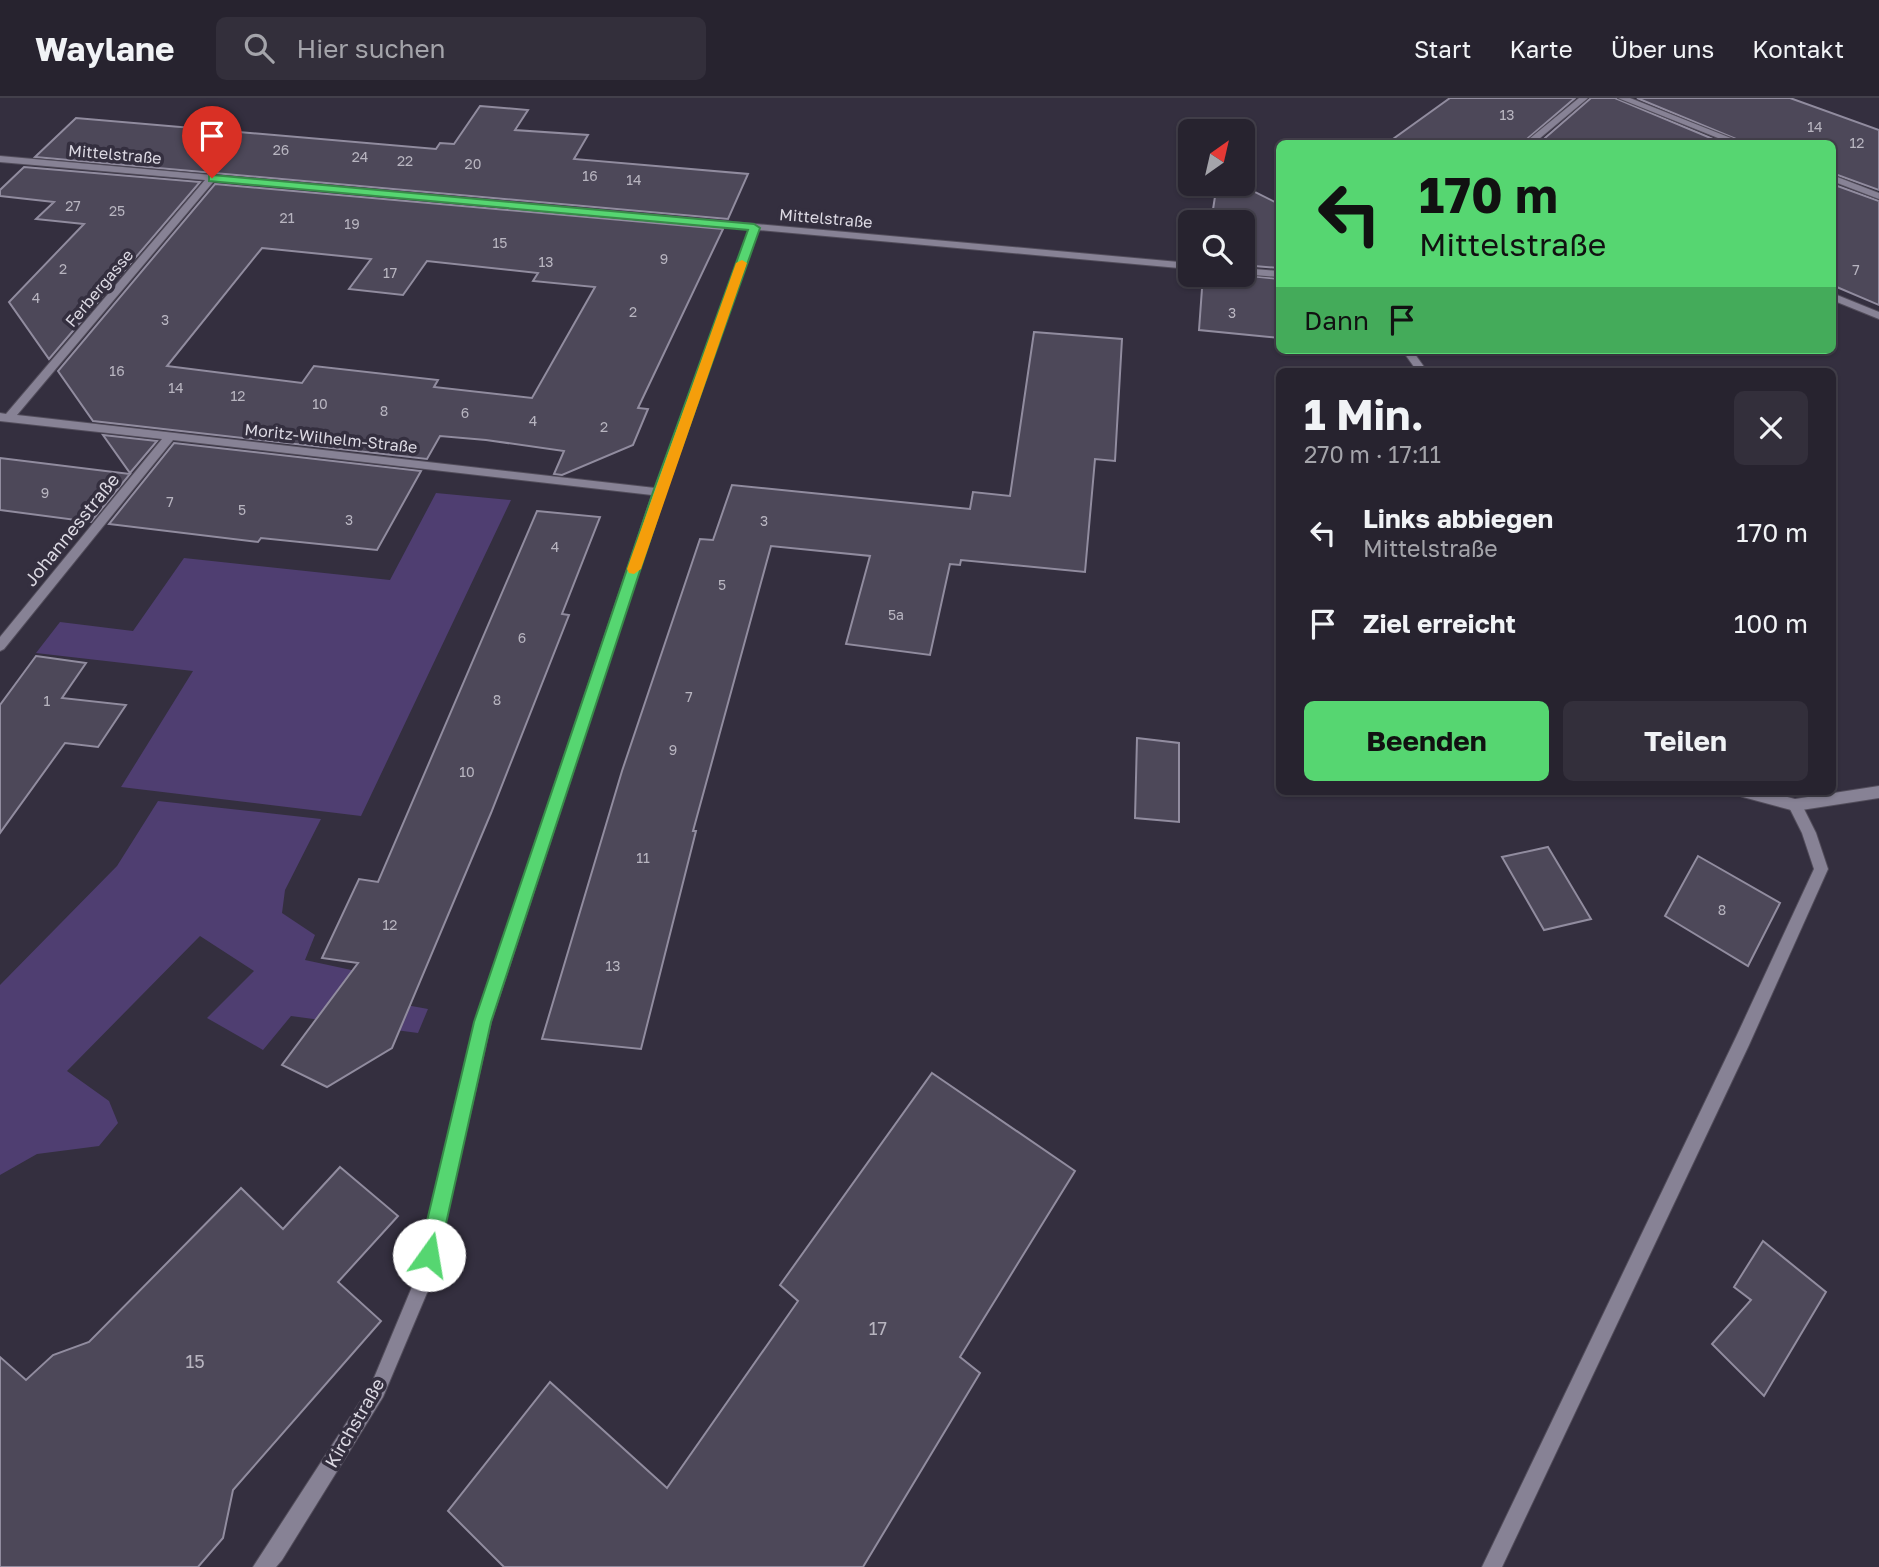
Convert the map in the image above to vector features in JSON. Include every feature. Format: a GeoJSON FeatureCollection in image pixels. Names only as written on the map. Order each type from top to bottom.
{"type":"FeatureCollection","features":[{"type":"Feature","properties":{"kind":"street"},"geometry":{"type":"LineString","coordinates":[[1532,140],[1584,98]]}},
{"type":"Feature","properties":{"kind":"street"},"geometry":{"type":"LineString","coordinates":[[1622,98],[1732,140]]}},
{"type":"Feature","properties":{"kind":"street","name":"Mittelstraße"},"geometry":{"type":"LineString","coordinates":[[0,159],[1178,265]]}},
{"type":"Feature","properties":{"kind":"street","name":"Ferbergasse"},"geometry":{"type":"LineString","coordinates":[[5,418],[212,178]]}},
{"type":"Feature","properties":{"kind":"street"},"geometry":{"type":"LineString","coordinates":[[1836,180],[1879,196]]}},
{"type":"Feature","properties":{"kind":"street","name":"Kirchstraße"},"geometry":{"type":"LineString","coordinates":[[263,1567],[275,1553],[377,1391],[423,1281],[482,1022],[659,492],[754,228]]}},
{"type":"Feature","properties":{"kind":"street"},"geometry":{"type":"LineString","coordinates":[[1255,272],[1276,274]]}},
{"type":"Feature","properties":{"kind":"street"},"geometry":{"type":"LineString","coordinates":[[1836,298],[1879,316]]}},
{"type":"Feature","properties":{"kind":"street","name":"Moritz-Wilhelm-Straße"},"geometry":{"type":"LineString","coordinates":[[5,418],[659,492]]}},
{"type":"Feature","properties":{"kind":"street","name":"Johannesstraße"},"geometry":{"type":"LineString","coordinates":[[0,646],[171,436]]}},
{"type":"Feature","properties":{"kind":"street"},"geometry":{"type":"LineString","coordinates":[[1758,795],[1795,805],[1879,792]]}},
{"type":"Feature","properties":{"kind":"street"},"geometry":{"type":"LineString","coordinates":[[1492,1567],[1743,1040],[1821,869],[1809,833],[1795,805]]}},
{"type":"Feature","properties":{"kind":"shaded area"},"geometry":{"type":"Polygon","coordinates":[[[436,493],[511,500],[361,816],[121,787],[193,671],[36,653],[60,622],[133,631],[184,558],[390,580],[436,493]]]}},
{"type":"Feature","properties":{"kind":"shaded area"},"geometry":{"type":"Polygon","coordinates":[[[158,801],[321,819],[285,890],[282,913],[315,935],[305,960],[356,971],[346,994],[428,1009],[418,1033],[291,1016],[263,1050],[207,1018],[254,971],[200,936],[67,1071],[109,1101],[118,1123],[99,1146],[37,1154],[0,1175],[0,985],[117,866],[158,801]]]}},
{"type":"Feature","properties":{"kind":"building"},"geometry":{"type":"Polygon","coordinates":[[[1450,98],[1575,98],[1526,140],[1392,140],[1450,98]]]}},
{"type":"Feature","properties":{"kind":"building"},"geometry":{"type":"Polygon","coordinates":[[[1591,98],[1615,98],[1715,140],[1543,140],[1591,98]]]}},
{"type":"Feature","properties":{"kind":"building"},"geometry":{"type":"Polygon","coordinates":[[[1637,98],[1790,98],[1879,130],[1879,190],[1836,174],[1836,140],[1738,140],[1637,98]]]}},
{"type":"Feature","properties":{"kind":"building"},"geometry":{"type":"Polygon","coordinates":[[[480,106],[528,110],[515,130],[588,135],[574,159],[748,174],[728,219],[35,157],[76,118],[436,149],[440,143],[454,144],[480,106]]]}},
{"type":"Feature","properties":{"kind":"building"},"geometry":{"type":"Polygon","coordinates":[[[24,167],[200,182],[49,359],[9,302],[84,224],[36,219],[54,202],[0,196],[0,190],[24,167]]]}},
{"type":"Feature","properties":{"kind":"building"},"geometry":{"type":"Polygon","coordinates":[[[215,184],[723,229],[638,408],[648,409],[633,445],[562,475],[554,474],[564,451],[486,440],[440,436],[427,459],[93,421],[58,371],[215,184]],[[262,248],[167,366],[302,383],[314,366],[438,380],[434,387],[532,398],[595,287],[533,281],[538,273],[427,261],[403,295],[349,289],[371,259],[262,248]]]}},
{"type":"Feature","properties":{"kind":"building"},"geometry":{"type":"Polygon","coordinates":[[[1836,185],[1879,201],[1879,305],[1836,287],[1836,185]]]}},
{"type":"Feature","properties":{"kind":"building"},"geometry":{"type":"Polygon","coordinates":[[[1255,192],[1276,202],[1276,268],[1255,266],[1255,210],[1213,210],[1215,196],[1255,196],[1255,192]]]}},
{"type":"Feature","properties":{"kind":"building"},"geometry":{"type":"Polygon","coordinates":[[[1255,277],[1276,279],[1276,338],[1199,330],[1202,287],[1255,287],[1255,277]]]}},
{"type":"Feature","properties":{"kind":"building"},"geometry":{"type":"Polygon","coordinates":[[[1034,332],[1122,339],[1115,461],[1095,459],[1085,572],[961,560],[960,565],[950,564],[930,655],[846,644],[870,556],[771,546],[693,831],[696,831],[641,1049],[542,1039],[622,771],[700,539],[713,540],[732,485],[970,509],[973,492],[1010,496],[1034,332]]]}},
{"type":"Feature","properties":{"kind":"building"},"geometry":{"type":"Polygon","coordinates":[[[103,435],[157,441],[130,473],[103,435]]]}},
{"type":"Feature","properties":{"kind":"building"},"geometry":{"type":"Polygon","coordinates":[[[174,443],[421,471],[377,550],[261,538],[258,542],[109,524],[174,443]]]}},
{"type":"Feature","properties":{"kind":"building"},"geometry":{"type":"Polygon","coordinates":[[[0,458],[130,474],[91,522],[0,510],[0,458]]]}},
{"type":"Feature","properties":{"kind":"building"},"geometry":{"type":"Polygon","coordinates":[[[537,511],[600,517],[562,614],[569,615],[491,813],[392,1048],[327,1087],[282,1065],[358,963],[322,958],[359,879],[378,882],[537,511]]]}},
{"type":"Feature","properties":{"kind":"building"},"geometry":{"type":"Polygon","coordinates":[[[36,656],[86,663],[62,698],[126,705],[98,747],[65,743],[0,833],[0,705],[36,656]]]}},
{"type":"Feature","properties":{"kind":"building"},"geometry":{"type":"Polygon","coordinates":[[[1137,738],[1179,743],[1179,822],[1135,818],[1137,738]]]}},
{"type":"Feature","properties":{"kind":"building"},"geometry":{"type":"Polygon","coordinates":[[[1548,847],[1591,919],[1544,930],[1502,857],[1548,847]]]}},
{"type":"Feature","properties":{"kind":"building"},"geometry":{"type":"Polygon","coordinates":[[[1698,856],[1780,903],[1748,966],[1665,916],[1698,856]]]}},
{"type":"Feature","properties":{"kind":"building"},"geometry":{"type":"Polygon","coordinates":[[[932,1073],[1075,1171],[960,1357],[980,1373],[863,1567],[504,1567],[448,1511],[550,1382],[667,1488],[798,1301],[780,1285],[932,1073]]]}},
{"type":"Feature","properties":{"kind":"building"},"geometry":{"type":"Polygon","coordinates":[[[340,1167],[398,1216],[338,1282],[381,1321],[233,1490],[223,1538],[198,1567],[0,1567],[0,1357],[26,1380],[53,1355],[89,1342],[241,1188],[283,1229],[340,1167]]]}},
{"type":"Feature","properties":{"kind":"building"},"geometry":{"type":"Polygon","coordinates":[[[1763,1241],[1826,1292],[1764,1396],[1712,1344],[1751,1300],[1734,1287],[1763,1241]]]}},
{"type":"Feature","properties":{"kind":"slow traffic"},"geometry":{"type":"LineString","coordinates":[[634,569],[742,263]]}},
{"type":"Feature","properties":{"kind":"route"},"geometry":{"type":"LineString","coordinates":[[212,178],[754,228],[659,492],[482,1022],[429,1255]]}}]}
